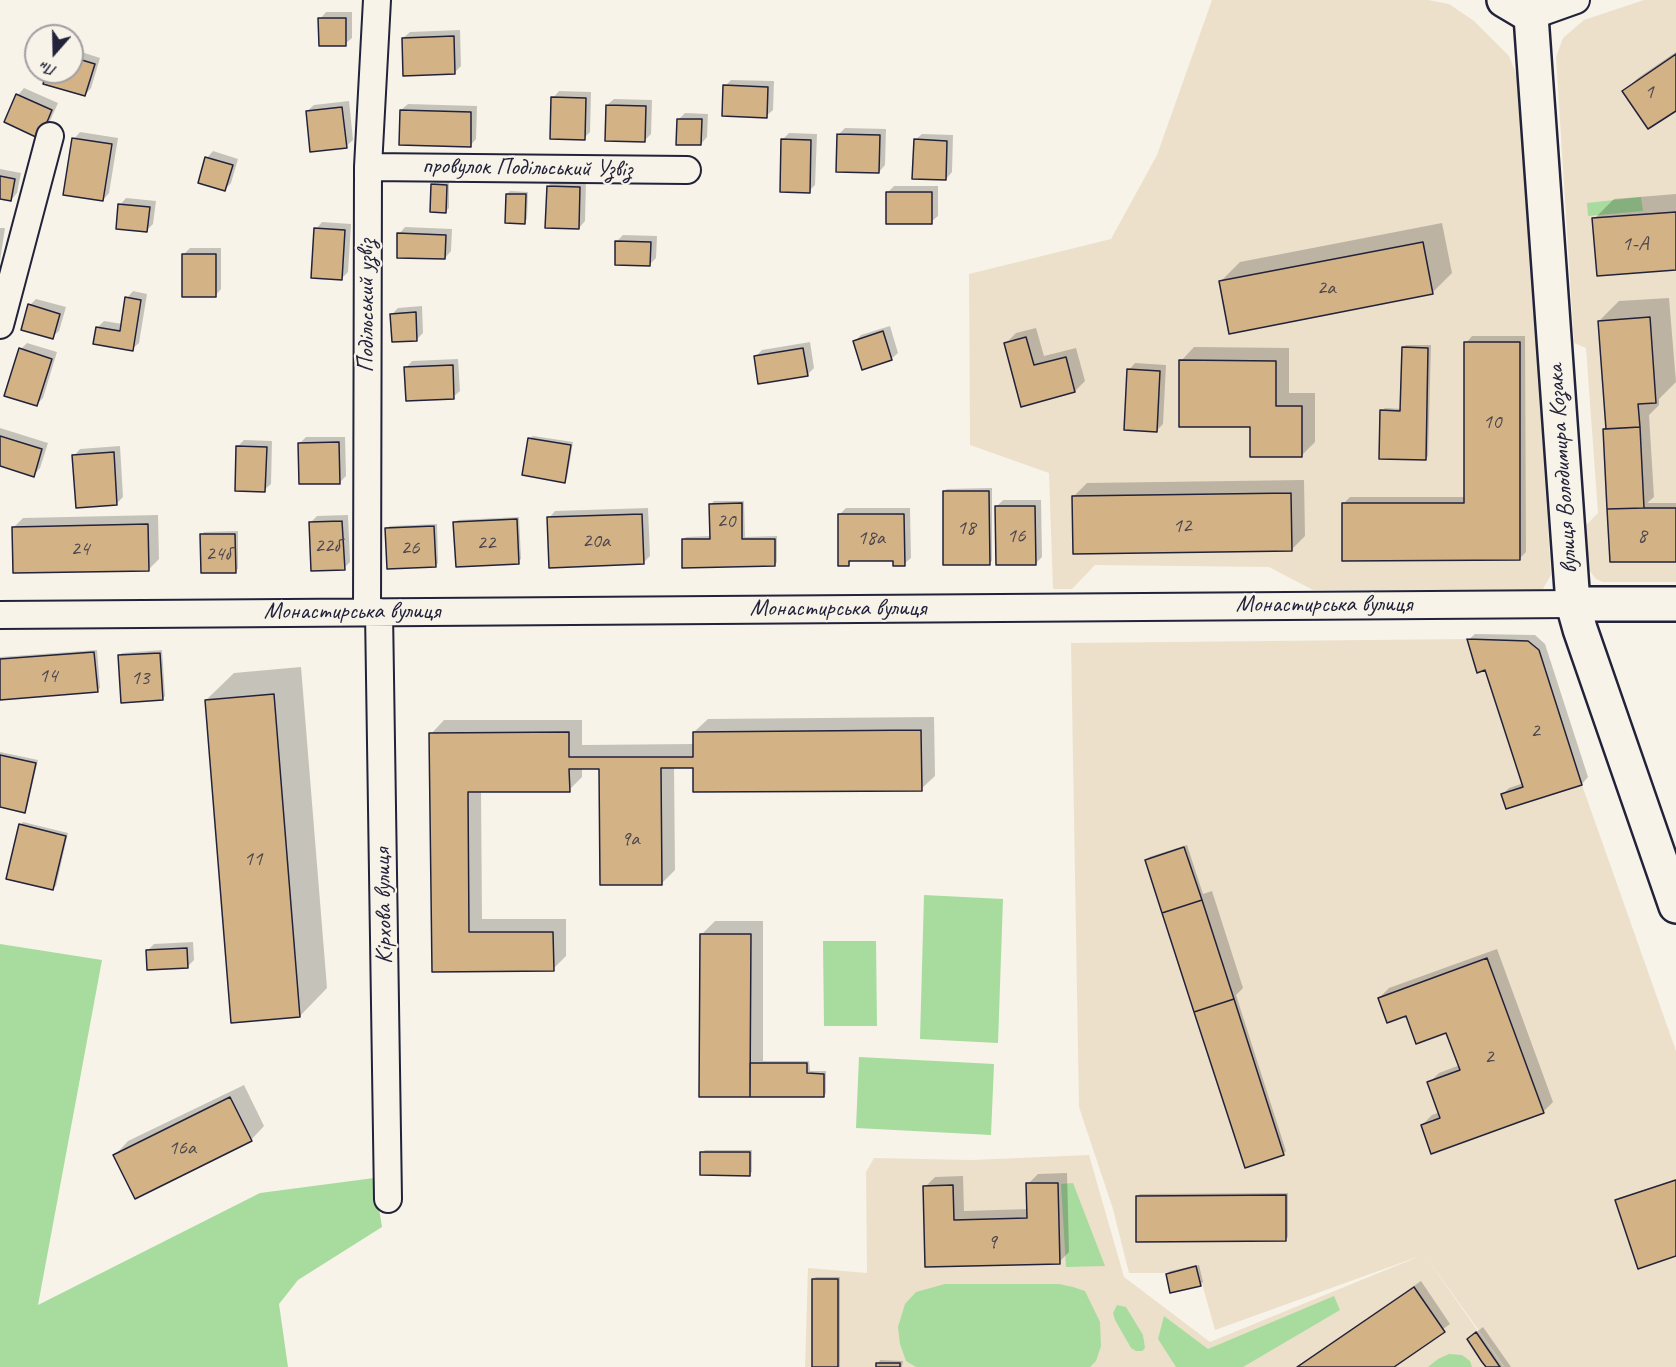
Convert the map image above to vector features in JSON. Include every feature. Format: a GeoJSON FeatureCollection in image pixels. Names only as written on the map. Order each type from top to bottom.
{"type":"FeatureCollection","features":[{"type":"Feature","properties":{"kind":"main road","name":"вулиця Володимира Козака"},"geometry":{"type":"LineString","coordinates":[[1518,8],[1573,604],[1583,640],[1676,906]]}},
{"type":"Feature","properties":{"kind":"main road","name":"Монастирська вулиця"},"geometry":{"type":"LineString","coordinates":[[1573,604],[1676,604]]}},
{"type":"Feature","properties":{"kind":"street","name":"Подільський узвіз"},"geometry":{"type":"LineString","coordinates":[[373,612],[368,167],[377,0]]}},
{"type":"Feature","properties":{"kind":"street"},"geometry":{"type":"LineString","coordinates":[[1518,8],[1576,0]]}},
{"type":"Feature","properties":{"kind":"street"},"geometry":{"type":"LineString","coordinates":[[0,325],[50,136]]}},
{"type":"Feature","properties":{"kind":"street","name":"провулок Подільський Узвіз"},"geometry":{"type":"LineString","coordinates":[[368,167],[687,170]]}},
{"type":"Feature","properties":{"kind":"street","name":"Монастирська вулиця"},"geometry":{"type":"LineString","coordinates":[[0,615],[1573,604]]}},
{"type":"Feature","properties":{"kind":"street","name":"Кірхова вулиця"},"geometry":{"type":"LineString","coordinates":[[373,612],[388,1200]]}},
{"type":"Feature","properties":{"kind":"shaded area"},"geometry":{"type":"Polygon","coordinates":[[[1212,0],[1428,0],[1449,4],[1474,21],[1509,56],[1518,79],[1522,109],[1551,575],[1543,589],[1532,591],[1313,590],[1269,567],[1095,565],[1072,589],[1053,589],[1049,473],[970,445],[969,274],[1111,239],[1157,155],[1212,0]]]}},
{"type":"Feature","properties":{"kind":"shaded area"},"geometry":{"type":"Polygon","coordinates":[[[1644,0],[1676,0],[1676,582],[1603,582],[1596,579],[1589,570],[1586,525],[1598,513],[1586,348],[1574,343],[1556,57],[1563,38],[1584,20],[1644,0]]]}},
{"type":"Feature","properties":{"kind":"shaded area"},"geometry":{"type":"Polygon","coordinates":[[[1528,640],[1539,650],[1582,785],[1676,1051],[1676,1367],[1505,1367],[1424,1254],[1503,1367],[805,1367],[808,1268],[867,1273],[866,1172],[874,1158],[971,1160],[1089,1155],[1124,1277],[1210,1342],[1420,1256],[1215,1330],[1197,1266],[1164,1273],[1129,1273],[1113,1209],[1079,1107],[1071,643],[1528,640]]]}},
{"type":"Feature","properties":{"kind":"green space"},"geometry":{"type":"Polygon","coordinates":[[[1641,197],[1643,211],[1588,216],[1587,203],[1641,197]]]}},
{"type":"Feature","properties":{"kind":"green space"},"geometry":{"type":"Polygon","coordinates":[[[924,895],[1003,899],[998,1043],[920,1039],[924,895]]]}},
{"type":"Feature","properties":{"kind":"green space"},"geometry":{"type":"Polygon","coordinates":[[[823,941],[876,941],[877,1026],[824,1026],[823,941]]]}},
{"type":"Feature","properties":{"kind":"green space"},"geometry":{"type":"Polygon","coordinates":[[[0,944],[102,960],[38,1305],[260,1193],[374,1178],[382,1227],[298,1280],[279,1304],[288,1367],[0,1367],[0,944]]]}},
{"type":"Feature","properties":{"kind":"green space"},"geometry":{"type":"Polygon","coordinates":[[[859,1057],[994,1064],[991,1135],[856,1128],[859,1057]]]}},
{"type":"Feature","properties":{"kind":"green space"},"geometry":{"type":"Polygon","coordinates":[[[1073,1183],[1105,1266],[1066,1267],[1061,1184],[1073,1183]]]}},
{"type":"Feature","properties":{"kind":"green space"},"geometry":{"type":"Polygon","coordinates":[[[945,1284],[1059,1284],[1085,1291],[1100,1322],[1101,1346],[1096,1361],[1090,1367],[916,1367],[906,1361],[900,1344],[898,1327],[905,1304],[916,1292],[945,1284]]]}},
{"type":"Feature","properties":{"kind":"green space"},"geometry":{"type":"Polygon","coordinates":[[[1334,1296],[1340,1310],[1243,1367],[1176,1367],[1158,1339],[1164,1316],[1208,1349],[1334,1296]]]}},
{"type":"Feature","properties":{"kind":"green space"},"geometry":{"type":"Polygon","coordinates":[[[1117,1305],[1126,1307],[1143,1335],[1145,1348],[1142,1351],[1131,1348],[1115,1320],[1113,1313],[1117,1305]]]}},
{"type":"Feature","properties":{"kind":"green space"},"geometry":{"type":"Polygon","coordinates":[[[1449,1354],[1462,1355],[1470,1361],[1472,1367],[1428,1367],[1449,1354]]]}},
{"type":"Feature","properties":{"kind":"building"},"geometry":{"type":"Polygon","coordinates":[[[318,18],[346,18],[346,46],[319,46],[318,18]]]}},
{"type":"Feature","properties":{"kind":"building"},"geometry":{"type":"Polygon","coordinates":[[[454,36],[455,74],[403,76],[402,38],[454,36]]]}},
{"type":"Feature","properties":{"kind":"building"},"geometry":{"type":"Polygon","coordinates":[[[1676,54],[1676,111],[1648,129],[1622,91],[1676,54]]]}},
{"type":"Feature","properties":{"kind":"building"},"geometry":{"type":"Polygon","coordinates":[[[84,61],[95,64],[85,96],[43,84],[84,84],[84,61]]]}},
{"type":"Feature","properties":{"kind":"building"},"geometry":{"type":"Polygon","coordinates":[[[723,85],[768,87],[767,118],[722,116],[723,85]]]}},
{"type":"Feature","properties":{"kind":"building"},"geometry":{"type":"Polygon","coordinates":[[[16,94],[52,110],[40,139],[4,122],[16,94]]]}},
{"type":"Feature","properties":{"kind":"building"},"geometry":{"type":"Polygon","coordinates":[[[551,97],[586,98],[585,140],[550,139],[551,97]]]}},
{"type":"Feature","properties":{"kind":"building"},"geometry":{"type":"Polygon","coordinates":[[[606,105],[646,106],[645,142],[605,141],[606,105]]]}},
{"type":"Feature","properties":{"kind":"building"},"geometry":{"type":"Polygon","coordinates":[[[342,107],[347,148],[310,152],[306,111],[342,107]]]}},
{"type":"Feature","properties":{"kind":"building"},"geometry":{"type":"Polygon","coordinates":[[[400,110],[471,112],[471,147],[399,145],[400,110]]]}},
{"type":"Feature","properties":{"kind":"building"},"geometry":{"type":"Polygon","coordinates":[[[677,119],[702,119],[701,145],[676,145],[677,119]]]}},
{"type":"Feature","properties":{"kind":"building"},"geometry":{"type":"Polygon","coordinates":[[[837,134],[880,135],[879,173],[836,172],[837,134]]]}},
{"type":"Feature","properties":{"kind":"building"},"geometry":{"type":"Polygon","coordinates":[[[72,138],[112,144],[103,201],[63,195],[72,138]]]}},
{"type":"Feature","properties":{"kind":"building"},"geometry":{"type":"Polygon","coordinates":[[[781,139],[811,140],[810,193],[780,192],[781,139]]]}},
{"type":"Feature","properties":{"kind":"building"},"geometry":{"type":"Polygon","coordinates":[[[914,139],[947,141],[946,180],[912,179],[914,139]]]}},
{"type":"Feature","properties":{"kind":"building"},"geometry":{"type":"Polygon","coordinates":[[[205,157],[233,165],[225,191],[198,183],[205,157]]]}},
{"type":"Feature","properties":{"kind":"building"},"geometry":{"type":"Polygon","coordinates":[[[0,176],[15,179],[11,201],[0,199],[0,176]]]}},
{"type":"Feature","properties":{"kind":"building"},"geometry":{"type":"Polygon","coordinates":[[[431,184],[447,185],[446,213],[430,212],[431,184]]]}},
{"type":"Feature","properties":{"kind":"building"},"geometry":{"type":"Polygon","coordinates":[[[547,186],[580,187],[579,229],[545,228],[547,186]]]}},
{"type":"Feature","properties":{"kind":"building"},"geometry":{"type":"Polygon","coordinates":[[[886,192],[932,192],[932,224],[886,224],[886,192]]]}},
{"type":"Feature","properties":{"kind":"building"},"geometry":{"type":"Polygon","coordinates":[[[506,194],[526,194],[525,224],[505,223],[506,194]]]}},
{"type":"Feature","properties":{"kind":"building"},"geometry":{"type":"Polygon","coordinates":[[[118,204],[150,207],[147,232],[116,229],[118,204]]]}},
{"type":"Feature","properties":{"kind":"building"},"geometry":{"type":"Polygon","coordinates":[[[1676,212],[1676,270],[1597,276],[1592,218],[1676,212]]]}},
{"type":"Feature","properties":{"kind":"building"},"geometry":{"type":"Polygon","coordinates":[[[314,228],[345,230],[342,280],[311,278],[314,228]]]}},
{"type":"Feature","properties":{"kind":"building"},"geometry":{"type":"Polygon","coordinates":[[[397,233],[446,235],[445,259],[397,258],[397,233]]]}},
{"type":"Feature","properties":{"kind":"building"},"geometry":{"type":"Polygon","coordinates":[[[615,241],[651,242],[650,266],[615,265],[615,241]]]}},
{"type":"Feature","properties":{"kind":"building"},"geometry":{"type":"Polygon","coordinates":[[[1423,242],[1433,294],[1229,334],[1219,281],[1423,242]]]}},
{"type":"Feature","properties":{"kind":"building"},"geometry":{"type":"Polygon","coordinates":[[[182,254],[216,254],[216,297],[182,297],[182,254]]]}},
{"type":"Feature","properties":{"kind":"building"},"geometry":{"type":"Polygon","coordinates":[[[125,297],[141,300],[133,351],[93,344],[96,327],[120,331],[125,297]]]}},
{"type":"Feature","properties":{"kind":"building"},"geometry":{"type":"Polygon","coordinates":[[[28,304],[60,314],[53,339],[21,330],[28,304]]]}},
{"type":"Feature","properties":{"kind":"building"},"geometry":{"type":"Polygon","coordinates":[[[416,312],[417,341],[392,342],[390,314],[416,312]]]}},
{"type":"Feature","properties":{"kind":"building"},"geometry":{"type":"Polygon","coordinates":[[[1650,317],[1656,403],[1638,404],[1640,427],[1606,429],[1598,321],[1650,317]]]}},
{"type":"Feature","properties":{"kind":"building"},"geometry":{"type":"Polygon","coordinates":[[[883,331],[892,360],[862,370],[853,341],[883,331]]]}},
{"type":"Feature","properties":{"kind":"building"},"geometry":{"type":"Polygon","coordinates":[[[1026,337],[1034,365],[1066,357],[1075,392],[1021,407],[1004,343],[1026,337]]]}},
{"type":"Feature","properties":{"kind":"building"},"geometry":{"type":"Polygon","coordinates":[[[1464,342],[1520,342],[1520,560],[1342,561],[1342,503],[1464,503],[1464,342]]]}},
{"type":"Feature","properties":{"kind":"building"},"geometry":{"type":"Polygon","coordinates":[[[1402,347],[1428,348],[1426,460],[1379,459],[1380,410],[1400,411],[1402,347]]]}},
{"type":"Feature","properties":{"kind":"building"},"geometry":{"type":"Polygon","coordinates":[[[19,348],[52,359],[37,406],[4,396],[19,348]]]}},
{"type":"Feature","properties":{"kind":"building"},"geometry":{"type":"Polygon","coordinates":[[[803,348],[808,376],[758,384],[754,356],[803,348]]]}},
{"type":"Feature","properties":{"kind":"building"},"geometry":{"type":"Polygon","coordinates":[[[1179,360],[1276,361],[1276,406],[1302,406],[1302,457],[1250,457],[1250,427],[1179,427],[1179,360]]]}},
{"type":"Feature","properties":{"kind":"building"},"geometry":{"type":"Polygon","coordinates":[[[453,365],[454,399],[406,401],[404,367],[453,365]]]}},
{"type":"Feature","properties":{"kind":"building"},"geometry":{"type":"Polygon","coordinates":[[[1127,369],[1160,371],[1157,432],[1124,430],[1127,369]]]}},
{"type":"Feature","properties":{"kind":"building"},"geometry":{"type":"Polygon","coordinates":[[[1640,427],[1644,508],[1607,509],[1603,429],[1640,427]]]}},
{"type":"Feature","properties":{"kind":"building"},"geometry":{"type":"Polygon","coordinates":[[[0,436],[42,449],[34,477],[0,466],[0,436]]]}},
{"type":"Feature","properties":{"kind":"building"},"geometry":{"type":"Polygon","coordinates":[[[528,438],[571,445],[565,483],[522,475],[528,438]]]}},
{"type":"Feature","properties":{"kind":"building"},"geometry":{"type":"Polygon","coordinates":[[[339,442],[340,484],[299,484],[298,443],[339,442]]]}},
{"type":"Feature","properties":{"kind":"building"},"geometry":{"type":"Polygon","coordinates":[[[236,446],[267,447],[265,492],[235,491],[236,446]]]}},
{"type":"Feature","properties":{"kind":"building"},"geometry":{"type":"Polygon","coordinates":[[[114,452],[117,505],[76,508],[72,455],[114,452]]]}},
{"type":"Feature","properties":{"kind":"building"},"geometry":{"type":"Polygon","coordinates":[[[943,491],[989,491],[990,565],[943,565],[943,491]]]}},
{"type":"Feature","properties":{"kind":"building"},"geometry":{"type":"Polygon","coordinates":[[[1291,493],[1292,551],[1073,554],[1072,496],[1291,493]]]}},
{"type":"Feature","properties":{"kind":"building"},"geometry":{"type":"Polygon","coordinates":[[[742,503],[742,539],[775,539],[775,566],[682,568],[682,539],[710,539],[709,504],[742,503]]]}},
{"type":"Feature","properties":{"kind":"building"},"geometry":{"type":"Polygon","coordinates":[[[995,506],[1035,506],[1036,565],[996,565],[995,506]]]}},
{"type":"Feature","properties":{"kind":"building"},"geometry":{"type":"Polygon","coordinates":[[[1676,508],[1676,562],[1610,562],[1607,509],[1676,508]]]}},
{"type":"Feature","properties":{"kind":"building"},"geometry":{"type":"Polygon","coordinates":[[[642,514],[644,564],[549,568],[547,517],[642,514]]]}},
{"type":"Feature","properties":{"kind":"building"},"geometry":{"type":"Polygon","coordinates":[[[838,514],[904,514],[905,566],[893,566],[893,561],[849,561],[849,566],[838,566],[838,514]]]}},
{"type":"Feature","properties":{"kind":"building"},"geometry":{"type":"Polygon","coordinates":[[[517,519],[519,564],[456,567],[453,522],[517,519]]]}},
{"type":"Feature","properties":{"kind":"building"},"geometry":{"type":"Polygon","coordinates":[[[342,521],[345,570],[311,571],[309,522],[342,521]]]}},
{"type":"Feature","properties":{"kind":"building"},"geometry":{"type":"Polygon","coordinates":[[[148,524],[149,571],[13,573],[12,527],[148,524]]]}},
{"type":"Feature","properties":{"kind":"building"},"geometry":{"type":"Polygon","coordinates":[[[434,526],[436,567],[387,569],[385,528],[434,526]]]}},
{"type":"Feature","properties":{"kind":"building"},"geometry":{"type":"Polygon","coordinates":[[[200,534],[235,534],[236,573],[201,573],[200,534]]]}},
{"type":"Feature","properties":{"kind":"building"},"geometry":{"type":"Polygon","coordinates":[[[1467,639],[1528,641],[1539,650],[1582,785],[1506,809],[1501,794],[1523,787],[1485,670],[1477,673],[1467,639]]]}},
{"type":"Feature","properties":{"kind":"building"},"geometry":{"type":"Polygon","coordinates":[[[94,652],[98,692],[0,700],[0,659],[94,652]]]}},
{"type":"Feature","properties":{"kind":"building"},"geometry":{"type":"Polygon","coordinates":[[[160,653],[163,700],[121,703],[118,655],[160,653]]]}},
{"type":"Feature","properties":{"kind":"building"},"geometry":{"type":"Polygon","coordinates":[[[274,694],[300,1017],[231,1023],[205,700],[274,694]]]}},
{"type":"Feature","properties":{"kind":"building"},"geometry":{"type":"Polygon","coordinates":[[[921,730],[922,791],[693,792],[693,768],[661,768],[662,885],[600,885],[599,769],[569,769],[570,792],[468,792],[469,932],[553,932],[554,971],[432,972],[429,733],[569,732],[569,757],[693,757],[693,732],[921,730]]]}},
{"type":"Feature","properties":{"kind":"building"},"geometry":{"type":"Polygon","coordinates":[[[0,755],[36,763],[25,813],[0,807],[0,755]]]}},
{"type":"Feature","properties":{"kind":"building"},"geometry":{"type":"Polygon","coordinates":[[[19,824],[66,836],[53,890],[6,879],[19,824]]]}},
{"type":"Feature","properties":{"kind":"building"},"geometry":{"type":"Polygon","coordinates":[[[1184,847],[1202,900],[1162,913],[1145,860],[1184,847]]]}},
{"type":"Feature","properties":{"kind":"building"},"geometry":{"type":"Polygon","coordinates":[[[1202,900],[1234,999],[1194,1012],[1162,913],[1202,900]]]}},
{"type":"Feature","properties":{"kind":"building"},"geometry":{"type":"Polygon","coordinates":[[[700,934],[751,934],[750,1097],[699,1097],[700,934]]]}},
{"type":"Feature","properties":{"kind":"building"},"geometry":{"type":"Polygon","coordinates":[[[187,948],[188,968],[147,970],[146,950],[187,948]]]}},
{"type":"Feature","properties":{"kind":"building"},"geometry":{"type":"Polygon","coordinates":[[[1487,958],[1544,1113],[1431,1154],[1421,1125],[1440,1118],[1427,1082],[1460,1070],[1446,1033],[1416,1044],[1406,1016],[1387,1023],[1378,998],[1487,958]]]}},
{"type":"Feature","properties":{"kind":"building"},"geometry":{"type":"Polygon","coordinates":[[[1234,999],[1284,1155],[1245,1168],[1194,1012],[1234,999]]]}},
{"type":"Feature","properties":{"kind":"building"},"geometry":{"type":"Polygon","coordinates":[[[750,1063],[807,1063],[807,1073],[824,1074],[824,1097],[750,1097],[750,1063]]]}},
{"type":"Feature","properties":{"kind":"building"},"geometry":{"type":"Polygon","coordinates":[[[230,1097],[252,1141],[135,1199],[113,1155],[230,1097]]]}},
{"type":"Feature","properties":{"kind":"building"},"geometry":{"type":"Polygon","coordinates":[[[700,1152],[750,1152],[750,1176],[700,1175],[700,1152]]]}},
{"type":"Feature","properties":{"kind":"building"},"geometry":{"type":"Polygon","coordinates":[[[1676,1180],[1676,1256],[1638,1269],[1615,1200],[1676,1180]]]}},
{"type":"Feature","properties":{"kind":"building"},"geometry":{"type":"Polygon","coordinates":[[[1026,1183],[1058,1183],[1060,1264],[925,1267],[923,1186],[953,1185],[954,1220],[1027,1218],[1026,1183]]]}},
{"type":"Feature","properties":{"kind":"building"},"geometry":{"type":"Polygon","coordinates":[[[1286,1195],[1286,1241],[1136,1242],[1136,1196],[1286,1195]]]}},
{"type":"Feature","properties":{"kind":"building"},"geometry":{"type":"Polygon","coordinates":[[[1196,1266],[1201,1286],[1170,1293],[1166,1274],[1196,1266]]]}},
{"type":"Feature","properties":{"kind":"building"},"geometry":{"type":"Polygon","coordinates":[[[812,1279],[838,1279],[838,1367],[812,1367],[812,1279]]]}},
{"type":"Feature","properties":{"kind":"building"},"geometry":{"type":"Polygon","coordinates":[[[1414,1287],[1445,1332],[1394,1367],[1297,1367],[1414,1287]]]}},
{"type":"Feature","properties":{"kind":"building"},"geometry":{"type":"Polygon","coordinates":[[[1476,1332],[1500,1367],[1486,1367],[1482,1362],[1467,1339],[1476,1332]]]}},
{"type":"Feature","properties":{"kind":"building"},"geometry":{"type":"Polygon","coordinates":[[[876,1363],[900,1363],[900,1367],[876,1367],[876,1363]]]}}]}
